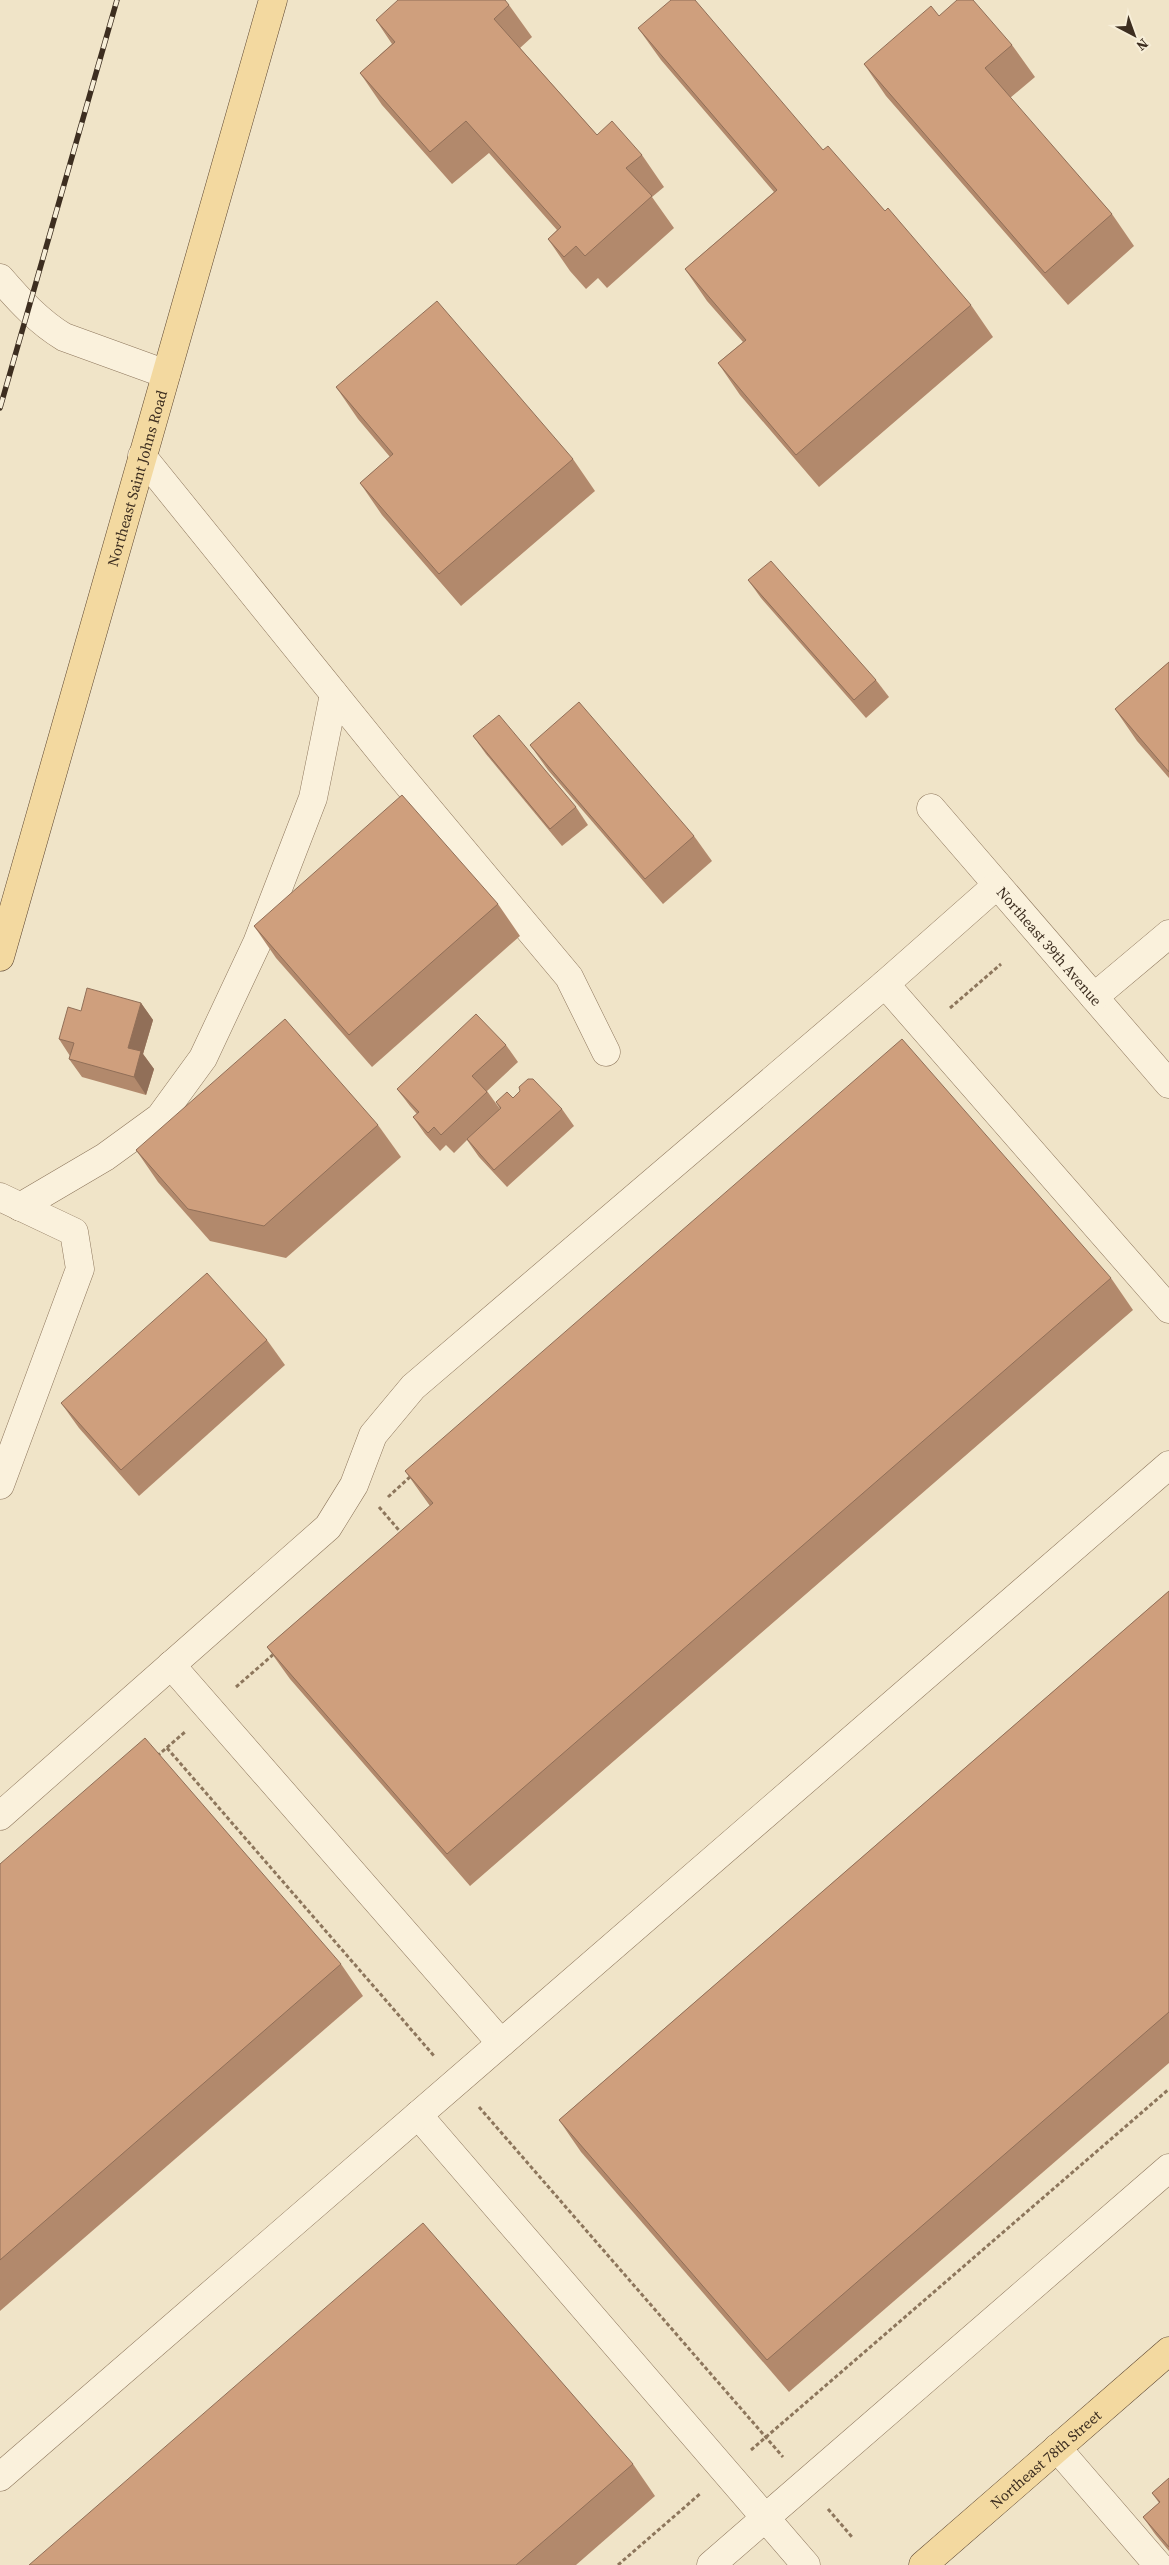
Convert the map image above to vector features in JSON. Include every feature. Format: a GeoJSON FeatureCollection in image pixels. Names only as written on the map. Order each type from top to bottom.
{"type":"FeatureCollection","features":[{"type":"Feature","properties":{"kind":"main road","name":"Northeast Saint Johns Road"},"geometry":{"type":"LineString","coordinates":[[0,957],[273,0]]}},
{"type":"Feature","properties":{"kind":"main road","name":"Northeast 78th Street"},"geometry":{"type":"LineString","coordinates":[[923,2565],[1169,2351]]}},
{"type":"Feature","properties":{"kind":"street"},"geometry":{"type":"LineString","coordinates":[[0,278],[50,328],[64,337],[166,374]]}},
{"type":"Feature","properties":{"kind":"street"},"geometry":{"type":"LineString","coordinates":[[142,456],[334,694],[570,977],[606,1052]]}},
{"type":"Feature","properties":{"kind":"street"},"geometry":{"type":"LineString","coordinates":[[10,1202],[105,1157],[160,1117],[203,1058],[257,944],[313,798],[334,694]]}},
{"type":"Feature","properties":{"kind":"street","name":"Northeast 39th Avenue"},"geometry":{"type":"LineString","coordinates":[[931,808],[1169,1084]]}},
{"type":"Feature","properties":{"kind":"street"},"geometry":{"type":"LineString","coordinates":[[0,1816],[328,1527],[354,1485],[373,1435],[413,1387],[886,984],[997,885]]}},
{"type":"Feature","properties":{"kind":"street"},"geometry":{"type":"LineString","coordinates":[[1094,998],[1169,934]]}},
{"type":"Feature","properties":{"kind":"street"},"geometry":{"type":"LineString","coordinates":[[886,984],[1169,1309]]}},
{"type":"Feature","properties":{"kind":"street"},"geometry":{"type":"LineString","coordinates":[[0,1485],[80,1269],[74,1232],[10,1202]]}},
{"type":"Feature","properties":{"kind":"street"},"geometry":{"type":"LineString","coordinates":[[0,2477],[1169,1465]]}},
{"type":"Feature","properties":{"kind":"street"},"geometry":{"type":"LineString","coordinates":[[171,1665],[501,2043]]}},
{"type":"Feature","properties":{"kind":"street"},"geometry":{"type":"LineString","coordinates":[[418,2115],[806,2565]]}},
{"type":"Feature","properties":{"kind":"street"},"geometry":{"type":"LineString","coordinates":[[711,2565],[1169,2168]]}},
{"type":"Feature","properties":{"kind":"street"},"geometry":{"type":"LineString","coordinates":[[1057,2448],[1158,2565]]}},
{"type":"Feature","properties":{"kind":"path"},"geometry":{"type":"LineString","coordinates":[[925,1030],[1001,964]]}},
{"type":"Feature","properties":{"kind":"path"},"geometry":{"type":"LineString","coordinates":[[406,1538],[378,1505],[415,1473]]}},
{"type":"Feature","properties":{"kind":"path"},"geometry":{"type":"LineString","coordinates":[[152,1760],[282,1646]]}},
{"type":"Feature","properties":{"kind":"path"},"geometry":{"type":"LineString","coordinates":[[167,1748],[852,2537]]}},
{"type":"Feature","properties":{"kind":"path"},"geometry":{"type":"LineString","coordinates":[[618,2565],[1169,2089]]}},
{"type":"Feature","properties":{"kind":"building"},"geometry":{"type":"Polygon","coordinates":[[[398,0],[505,0],[509,5],[494,19],[597,135],[612,121],[642,155],[626,168],[652,196],[585,256],[576,246],[564,257],[548,239],[561,227],[466,121],[430,152],[360,73],[395,42],[376,20],[398,0]]]}},
{"type":"Feature","properties":{"kind":"building"},"geometry":{"type":"Polygon","coordinates":[[[671,0],[695,0],[823,150],[828,146],[885,211],[888,208],[971,305],[796,455],[718,363],[746,340],[685,269],[777,190],[638,28],[671,0]]]}},
{"type":"Feature","properties":{"kind":"building"},"geometry":{"type":"Polygon","coordinates":[[[957,0],[973,0],[1012,45],[985,68],[1112,214],[1045,273],[864,64],[931,6],[939,16],[957,0]]]}},
{"type":"Feature","properties":{"kind":"building"},"geometry":{"type":"Polygon","coordinates":[[[437,301],[573,459],[439,574],[360,483],[393,454],[336,387],[437,301]]]}},
{"type":"Feature","properties":{"kind":"building"},"geometry":{"type":"Polygon","coordinates":[[[771,561],[876,680],[854,700],[748,580],[771,561]]]}},
{"type":"Feature","properties":{"kind":"building"},"geometry":{"type":"Polygon","coordinates":[[[1169,662],[1169,772],[1115,709],[1169,662]]]}},
{"type":"Feature","properties":{"kind":"building"},"geometry":{"type":"Polygon","coordinates":[[[579,702],[694,836],[645,879],[530,745],[579,702]]]}},
{"type":"Feature","properties":{"kind":"building"},"geometry":{"type":"Polygon","coordinates":[[[499,715],[576,807],[550,829],[473,736],[499,715]]]}},
{"type":"Feature","properties":{"kind":"building"},"geometry":{"type":"Polygon","coordinates":[[[402,795],[498,904],[349,1035],[254,926],[402,795]]]}},
{"type":"Feature","properties":{"kind":"building"},"geometry":{"type":"Polygon","coordinates":[[[87,988],[141,1003],[128,1048],[141,1051],[134,1077],[69,1059],[74,1043],[59,1039],[68,1007],[81,1011],[87,988]]]}},
{"type":"Feature","properties":{"kind":"building"},"geometry":{"type":"Polygon","coordinates":[[[476,1014],[506,1045],[472,1076],[487,1092],[441,1135],[434,1127],[428,1133],[413,1117],[419,1112],[397,1089],[476,1014]]]}},
{"type":"Feature","properties":{"kind":"building"},"geometry":{"type":"Polygon","coordinates":[[[285,1019],[378,1125],[264,1226],[188,1209],[136,1150],[285,1019]]]}},
{"type":"Feature","properties":{"kind":"building"},"geometry":{"type":"Polygon","coordinates":[[[902,1039],[1111,1278],[447,1854],[267,1647],[433,1503],[405,1471],[902,1039]]]}},
{"type":"Feature","properties":{"kind":"building"},"geometry":{"type":"Polygon","coordinates":[[[528,1079],[533,1079],[562,1109],[494,1170],[467,1139],[501,1108],[496,1102],[507,1092],[513,1098],[520,1091],[519,1087],[528,1079]]]}},
{"type":"Feature","properties":{"kind":"building"},"geometry":{"type":"Polygon","coordinates":[[[207,1273],[267,1340],[121,1470],[61,1403],[207,1273]]]}},
{"type":"Feature","properties":{"kind":"building"},"geometry":{"type":"Polygon","coordinates":[[[1169,1591],[1169,2012],[767,2360],[559,2120],[1169,1591]]]}},
{"type":"Feature","properties":{"kind":"building"},"geometry":{"type":"Polygon","coordinates":[[[145,1738],[341,1964],[0,2260],[0,1864],[145,1738]]]}},
{"type":"Feature","properties":{"kind":"building"},"geometry":{"type":"Polygon","coordinates":[[[423,2223],[633,2464],[516,2565],[29,2565],[423,2223]]]}},
{"type":"Feature","properties":{"kind":"building"},"geometry":{"type":"Polygon","coordinates":[[[1169,2478],[1169,2547],[1143,2517],[1160,2502],[1152,2493],[1169,2478]]]}},
{"type":"Feature","properties":{"kind":"railway"},"geometry":{"type":"LineString","coordinates":[[0,408],[117,0]]}}]}
